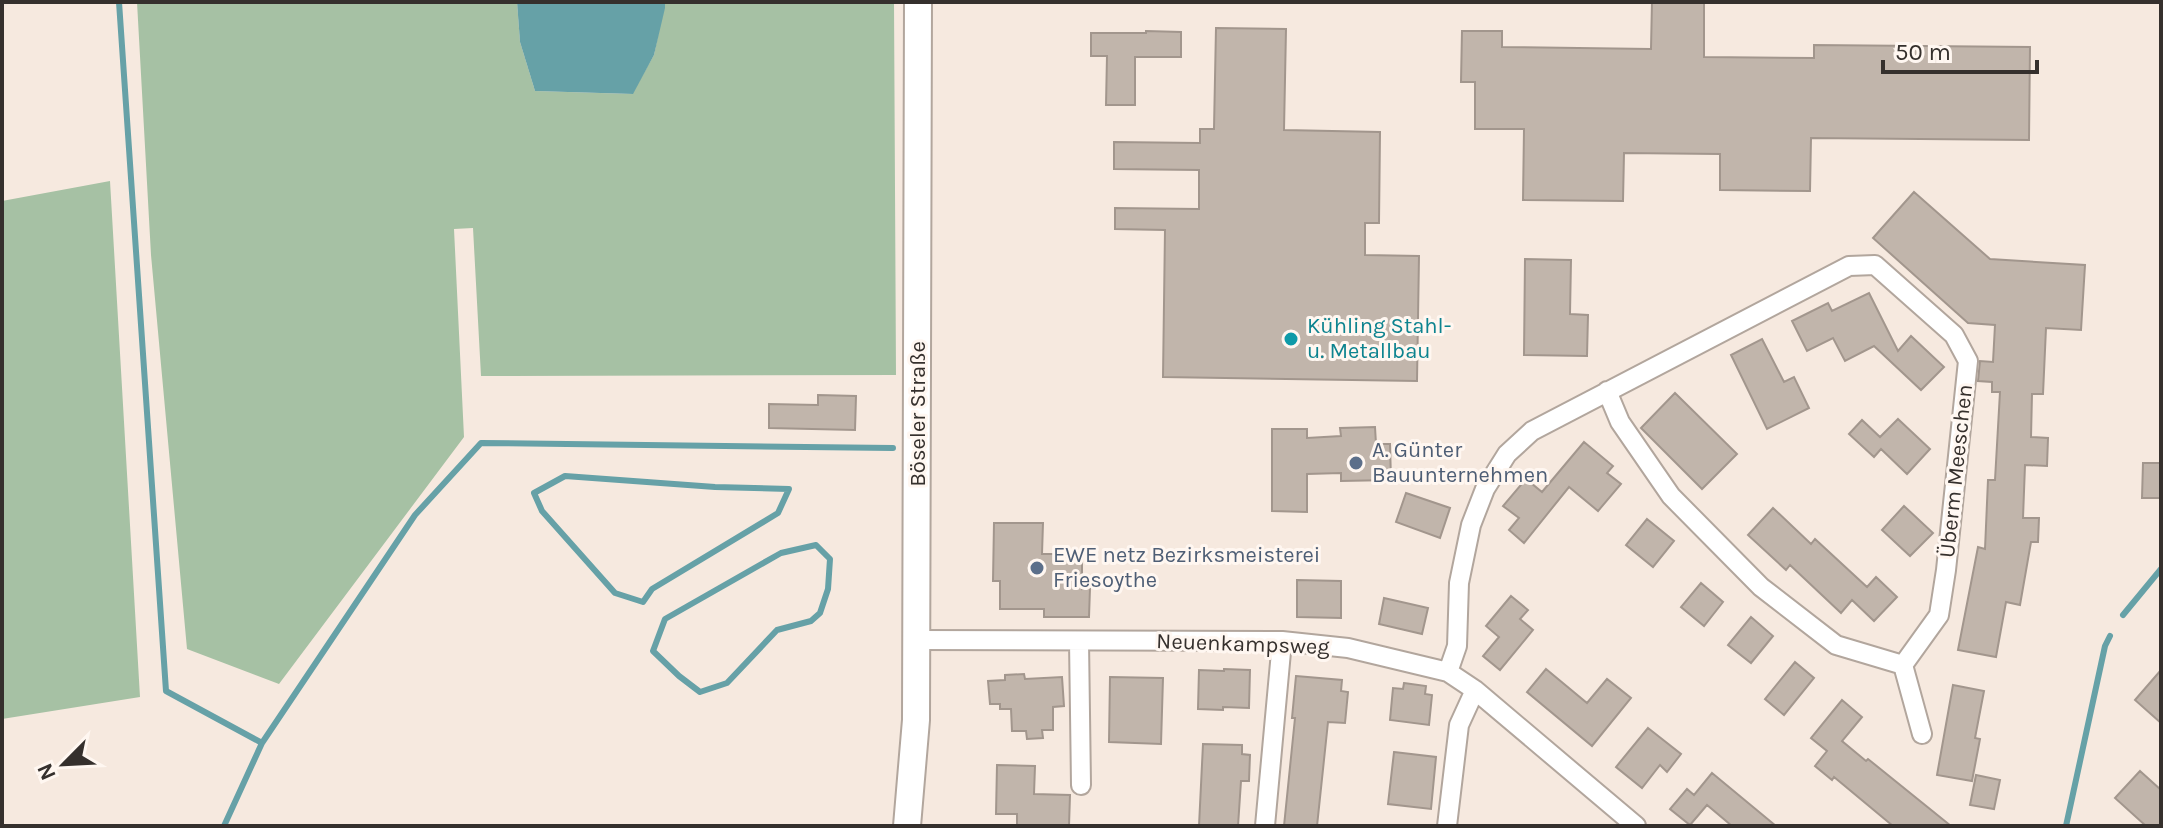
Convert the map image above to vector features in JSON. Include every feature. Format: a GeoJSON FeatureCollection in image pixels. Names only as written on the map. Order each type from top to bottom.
{"type":"FeatureCollection","features":[{"type":"Feature","properties":{"kind":"main road","name":"Böseler Straße"},"geometry":{"type":"LineString","coordinates":[[907,826],[916,720],[918,2]]}},
{"type":"Feature","properties":{"kind":"street","name":"Überm Meeschen"},"geometry":{"type":"LineString","coordinates":[[1448,672],[1457,646],[1459,583],[1471,525],[1485,489],[1507,454],[1532,431],[1849,266],[1875,265],[1954,335],[1968,361],[1939,615],[1903,665]]}},
{"type":"Feature","properties":{"kind":"street"},"geometry":{"type":"LineString","coordinates":[[1607,391],[1620,422],[1671,496],[1761,587],[1836,645],[1903,665],[1922,734]]}},
{"type":"Feature","properties":{"kind":"street","name":"Neuenkampsweg"},"geometry":{"type":"LineString","coordinates":[[916,640],[1282,641],[1348,648],[1448,672],[1475,690],[1636,826]]}},
{"type":"Feature","properties":{"kind":"street"},"geometry":{"type":"LineString","coordinates":[[1079,641],[1081,785]]}},
{"type":"Feature","properties":{"kind":"street"},"geometry":{"type":"LineString","coordinates":[[1265,826],[1282,641]]}},
{"type":"Feature","properties":{"kind":"street"},"geometry":{"type":"LineString","coordinates":[[1447,826],[1459,725],[1475,690]]}},
{"type":"Feature","properties":{"kind":"green space"},"geometry":{"type":"Polygon","coordinates":[[[137,2],[517,2],[520,42],[535,91],[632,94],[654,55],[665,2],[894,2],[896,375],[481,376],[473,228],[454,229],[464,437],[279,684],[187,649],[151,255],[137,2]]]}},
{"type":"Feature","properties":{"kind":"green space"},"geometry":{"type":"Polygon","coordinates":[[[110,181],[140,697],[2,719],[2,201],[110,181]]]}},
{"type":"Feature","properties":{"kind":"water"},"geometry":{"type":"Polygon","coordinates":[[[517,2],[665,2],[665,8],[654,55],[633,94],[535,91],[520,42],[517,2]]]}},
{"type":"Feature","properties":{"kind":"building"},"geometry":{"type":"Polygon","coordinates":[[[1652,2],[1704,2],[1704,57],[1814,58],[1814,45],[2030,47],[2029,140],[1811,138],[1810,191],[1720,190],[1720,154],[1624,153],[1623,201],[1523,200],[1524,129],[1475,129],[1475,82],[1461,82],[1462,31],[1502,31],[1502,47],[1651,49],[1652,2]]]}},
{"type":"Feature","properties":{"kind":"building"},"geometry":{"type":"Polygon","coordinates":[[[1216,28],[1286,29],[1284,130],[1380,132],[1379,223],[1365,223],[1365,255],[1419,256],[1417,381],[1163,377],[1165,230],[1115,229],[1115,208],[1199,209],[1199,170],[1114,169],[1114,142],[1200,143],[1200,129],[1214,129],[1216,28]]]}},
{"type":"Feature","properties":{"kind":"building"},"geometry":{"type":"Polygon","coordinates":[[[1181,32],[1181,57],[1135,57],[1135,105],[1106,105],[1107,56],[1091,56],[1091,33],[1181,32]]]}},
{"type":"Feature","properties":{"kind":"building"},"geometry":{"type":"Polygon","coordinates":[[[1914,192],[1990,259],[2085,265],[2081,330],[2046,328],[2043,394],[2032,394],[2031,437],[2048,438],[2047,466],[2025,465],[2023,518],[2039,518],[2038,542],[2031,542],[2020,605],[2006,602],[1996,657],[1958,650],[1978,547],[1985,549],[1988,480],[1995,480],[2000,392],[1992,392],[1992,382],[1978,381],[1980,361],[1993,362],[1995,325],[1968,323],[1873,238],[1914,192]]]}},
{"type":"Feature","properties":{"kind":"building"},"geometry":{"type":"Polygon","coordinates":[[[1525,259],[1571,260],[1570,314],[1588,315],[1587,356],[1524,355],[1525,259]]]}},
{"type":"Feature","properties":{"kind":"building"},"geometry":{"type":"Polygon","coordinates":[[[1869,293],[1898,351],[1911,336],[1944,367],[1921,390],[1874,346],[1845,361],[1833,338],[1807,351],[1792,321],[1828,303],[1832,311],[1869,293]]]}},
{"type":"Feature","properties":{"kind":"building"},"geometry":{"type":"Polygon","coordinates":[[[1762,339],[1784,382],[1794,377],[1809,408],[1767,429],[1731,355],[1762,339]]]}},
{"type":"Feature","properties":{"kind":"building"},"geometry":{"type":"Polygon","coordinates":[[[1675,393],[1737,454],[1702,489],[1641,428],[1675,393]]]}},
{"type":"Feature","properties":{"kind":"building"},"geometry":{"type":"Polygon","coordinates":[[[818,395],[856,396],[855,430],[769,428],[769,404],[818,405],[818,395]]]}},
{"type":"Feature","properties":{"kind":"building"},"geometry":{"type":"Polygon","coordinates":[[[1898,419],[1930,449],[1907,474],[1881,449],[1874,457],[1849,434],[1862,420],[1880,437],[1898,419]]]}},
{"type":"Feature","properties":{"kind":"building"},"geometry":{"type":"Polygon","coordinates":[[[1375,427],[1376,444],[1390,444],[1391,480],[1341,481],[1341,473],[1307,474],[1307,512],[1272,511],[1272,429],[1307,429],[1307,438],[1341,436],[1340,428],[1375,427]]]}},
{"type":"Feature","properties":{"kind":"building"},"geometry":{"type":"Polygon","coordinates":[[[1584,442],[1613,466],[1607,473],[1621,484],[1598,511],[1569,487],[1524,543],[1509,530],[1519,518],[1503,506],[1526,479],[1542,492],[1584,442]]]}},
{"type":"Feature","properties":{"kind":"building"},"geometry":{"type":"Polygon","coordinates":[[[2143,463],[2161,463],[2161,498],[2142,498],[2143,463]]]}},
{"type":"Feature","properties":{"kind":"building"},"geometry":{"type":"Polygon","coordinates":[[[1406,493],[1450,508],[1440,538],[1396,522],[1406,493]]]}},
{"type":"Feature","properties":{"kind":"building"},"geometry":{"type":"Polygon","coordinates":[[[1904,506],[1933,533],[1910,556],[1882,530],[1904,506]]]}},
{"type":"Feature","properties":{"kind":"building"},"geometry":{"type":"Polygon","coordinates":[[[1773,508],[1811,544],[1815,539],[1867,587],[1876,577],[1897,597],[1874,621],[1852,600],[1841,613],[1790,565],[1786,570],[1748,535],[1773,508]]]}},
{"type":"Feature","properties":{"kind":"building"},"geometry":{"type":"Polygon","coordinates":[[[1647,519],[1674,541],[1653,567],[1626,545],[1647,519]]]}},
{"type":"Feature","properties":{"kind":"building","name":"EWE netz Bezirksmeisterei Friesoythe"},"geometry":{"type":"Polygon","coordinates":[[[994,523],[1043,523],[1042,554],[1082,554],[1082,589],[1090,588],[1089,617],[1044,617],[1044,609],[1000,609],[1000,581],[993,581],[994,523]]]}},
{"type":"Feature","properties":{"kind":"building"},"geometry":{"type":"Polygon","coordinates":[[[1297,580],[1341,581],[1341,618],[1297,617],[1297,580]]]}},
{"type":"Feature","properties":{"kind":"building"},"geometry":{"type":"Polygon","coordinates":[[[1701,583],[1723,602],[1704,626],[1681,607],[1701,583]]]}},
{"type":"Feature","properties":{"kind":"building"},"geometry":{"type":"Polygon","coordinates":[[[1511,596],[1528,610],[1520,619],[1533,630],[1500,670],[1483,656],[1499,637],[1486,626],[1511,596]]]}},
{"type":"Feature","properties":{"kind":"building"},"geometry":{"type":"Polygon","coordinates":[[[1384,598],[1428,608],[1422,634],[1379,624],[1384,598]]]}},
{"type":"Feature","properties":{"kind":"building"},"geometry":{"type":"Polygon","coordinates":[[[1751,617],[1773,636],[1751,663],[1728,645],[1751,617]]]}},
{"type":"Feature","properties":{"kind":"building"},"geometry":{"type":"Polygon","coordinates":[[[1795,662],[1814,678],[1784,715],[1765,699],[1795,662]]]}},
{"type":"Feature","properties":{"kind":"building"},"geometry":{"type":"Polygon","coordinates":[[[1546,669],[1587,703],[1607,679],[1631,698],[1592,746],[1527,692],[1546,669]]]}},
{"type":"Feature","properties":{"kind":"building"},"geometry":{"type":"Polygon","coordinates":[[[1199,670],[1250,670],[1249,708],[1198,709],[1199,670]]]}},
{"type":"Feature","properties":{"kind":"building"},"geometry":{"type":"Polygon","coordinates":[[[2161,670],[2161,723],[2135,700],[2161,670]]]}},
{"type":"Feature","properties":{"kind":"building"},"geometry":{"type":"Polygon","coordinates":[[[1024,674],[1025,679],[1062,677],[1064,706],[1053,707],[1053,730],[1042,730],[1043,738],[1027,739],[1026,731],[1012,731],[1011,709],[1000,709],[1000,704],[990,704],[988,681],[1005,680],[1005,675],[1024,674]]]}},
{"type":"Feature","properties":{"kind":"building"},"geometry":{"type":"Polygon","coordinates":[[[1296,676],[1342,680],[1341,691],[1348,692],[1345,723],[1328,722],[1317,826],[1284,826],[1296,676]]]}},
{"type":"Feature","properties":{"kind":"building"},"geometry":{"type":"Polygon","coordinates":[[[1110,677],[1163,678],[1161,744],[1109,742],[1110,677]]]}},
{"type":"Feature","properties":{"kind":"building"},"geometry":{"type":"Polygon","coordinates":[[[1404,683],[1426,686],[1425,694],[1432,695],[1429,725],[1390,720],[1393,688],[1403,689],[1404,683]]]}},
{"type":"Feature","properties":{"kind":"building"},"geometry":{"type":"Polygon","coordinates":[[[1953,685],[1984,691],[1975,738],[1980,739],[1972,781],[1937,775],[1953,685]]]}},
{"type":"Feature","properties":{"kind":"building"},"geometry":{"type":"Polygon","coordinates":[[[1842,700],[1862,717],[1842,741],[1951,826],[1893,826],[1834,777],[1832,780],[1815,766],[1827,751],[1811,738],[1842,700]]]}},
{"type":"Feature","properties":{"kind":"building"},"geometry":{"type":"Polygon","coordinates":[[[1648,728],[1681,754],[1667,772],[1660,765],[1642,788],[1616,767],[1648,728]]]}},
{"type":"Feature","properties":{"kind":"building"},"geometry":{"type":"Polygon","coordinates":[[[1203,744],[1242,745],[1242,754],[1250,755],[1249,781],[1241,781],[1238,826],[1199,826],[1203,744]]]}},
{"type":"Feature","properties":{"kind":"building"},"geometry":{"type":"Polygon","coordinates":[[[1394,752],[1436,757],[1431,809],[1388,804],[1394,752]]]}},
{"type":"Feature","properties":{"kind":"building"},"geometry":{"type":"Polygon","coordinates":[[[997,765],[1035,766],[1034,794],[1070,795],[1069,826],[1017,826],[1017,814],[996,814],[997,765]]]}},
{"type":"Feature","properties":{"kind":"building"},"geometry":{"type":"Polygon","coordinates":[[[2140,771],[2161,790],[2161,826],[2146,826],[2115,798],[2140,771]]]}},
{"type":"Feature","properties":{"kind":"building"},"geometry":{"type":"Polygon","coordinates":[[[1712,773],[1776,826],[1732,826],[1707,805],[1690,825],[1670,809],[1687,789],[1694,795],[1712,773]]]}},
{"type":"Feature","properties":{"kind":"building"},"geometry":{"type":"Polygon","coordinates":[[[1976,775],[2000,780],[1994,809],[1970,805],[1976,775]]]}},
{"type":"Feature","properties":{"kind":"waterway"},"geometry":{"type":"LineString","coordinates":[[119,2],[166,691],[262,743]]}},
{"type":"Feature","properties":{"kind":"waterway"},"geometry":{"type":"LineString","coordinates":[[224,826],[262,743],[415,515],[481,443],[893,448]]}},
{"type":"Feature","properties":{"kind":"waterway"},"geometry":{"type":"LineString","coordinates":[[565,476],[715,487],[789,489],[778,513],[652,589],[643,602],[615,593],[542,511],[534,493],[565,476]]}},
{"type":"Feature","properties":{"kind":"waterway"},"geometry":{"type":"LineString","coordinates":[[816,545],[830,559],[828,589],[820,613],[811,621],[777,630],[727,683],[700,692],[653,651],[665,619],[781,553],[816,545]]}},
{"type":"Feature","properties":{"kind":"waterway"},"geometry":{"type":"LineString","coordinates":[[2123,615],[2161,569]]}},
{"type":"Feature","properties":{"kind":"waterway"},"geometry":{"type":"LineString","coordinates":[[2066,826],[2105,646],[2110,636]]}},
{"type":"Feature","properties":{"kind":"place","name":"Kühling Stahl- u. Metallbau"},"geometry":{"type":"Point","coordinates":[1291,339]}},
{"type":"Feature","properties":{"kind":"place","name":"A. Günter Bauunternehmen"},"geometry":{"type":"Point","coordinates":[1356,463]}},
{"type":"Feature","properties":{"kind":"place","name":"EWE netz Bezirksmeisterei Friesoythe"},"geometry":{"type":"Point","coordinates":[1037,568]}}]}
